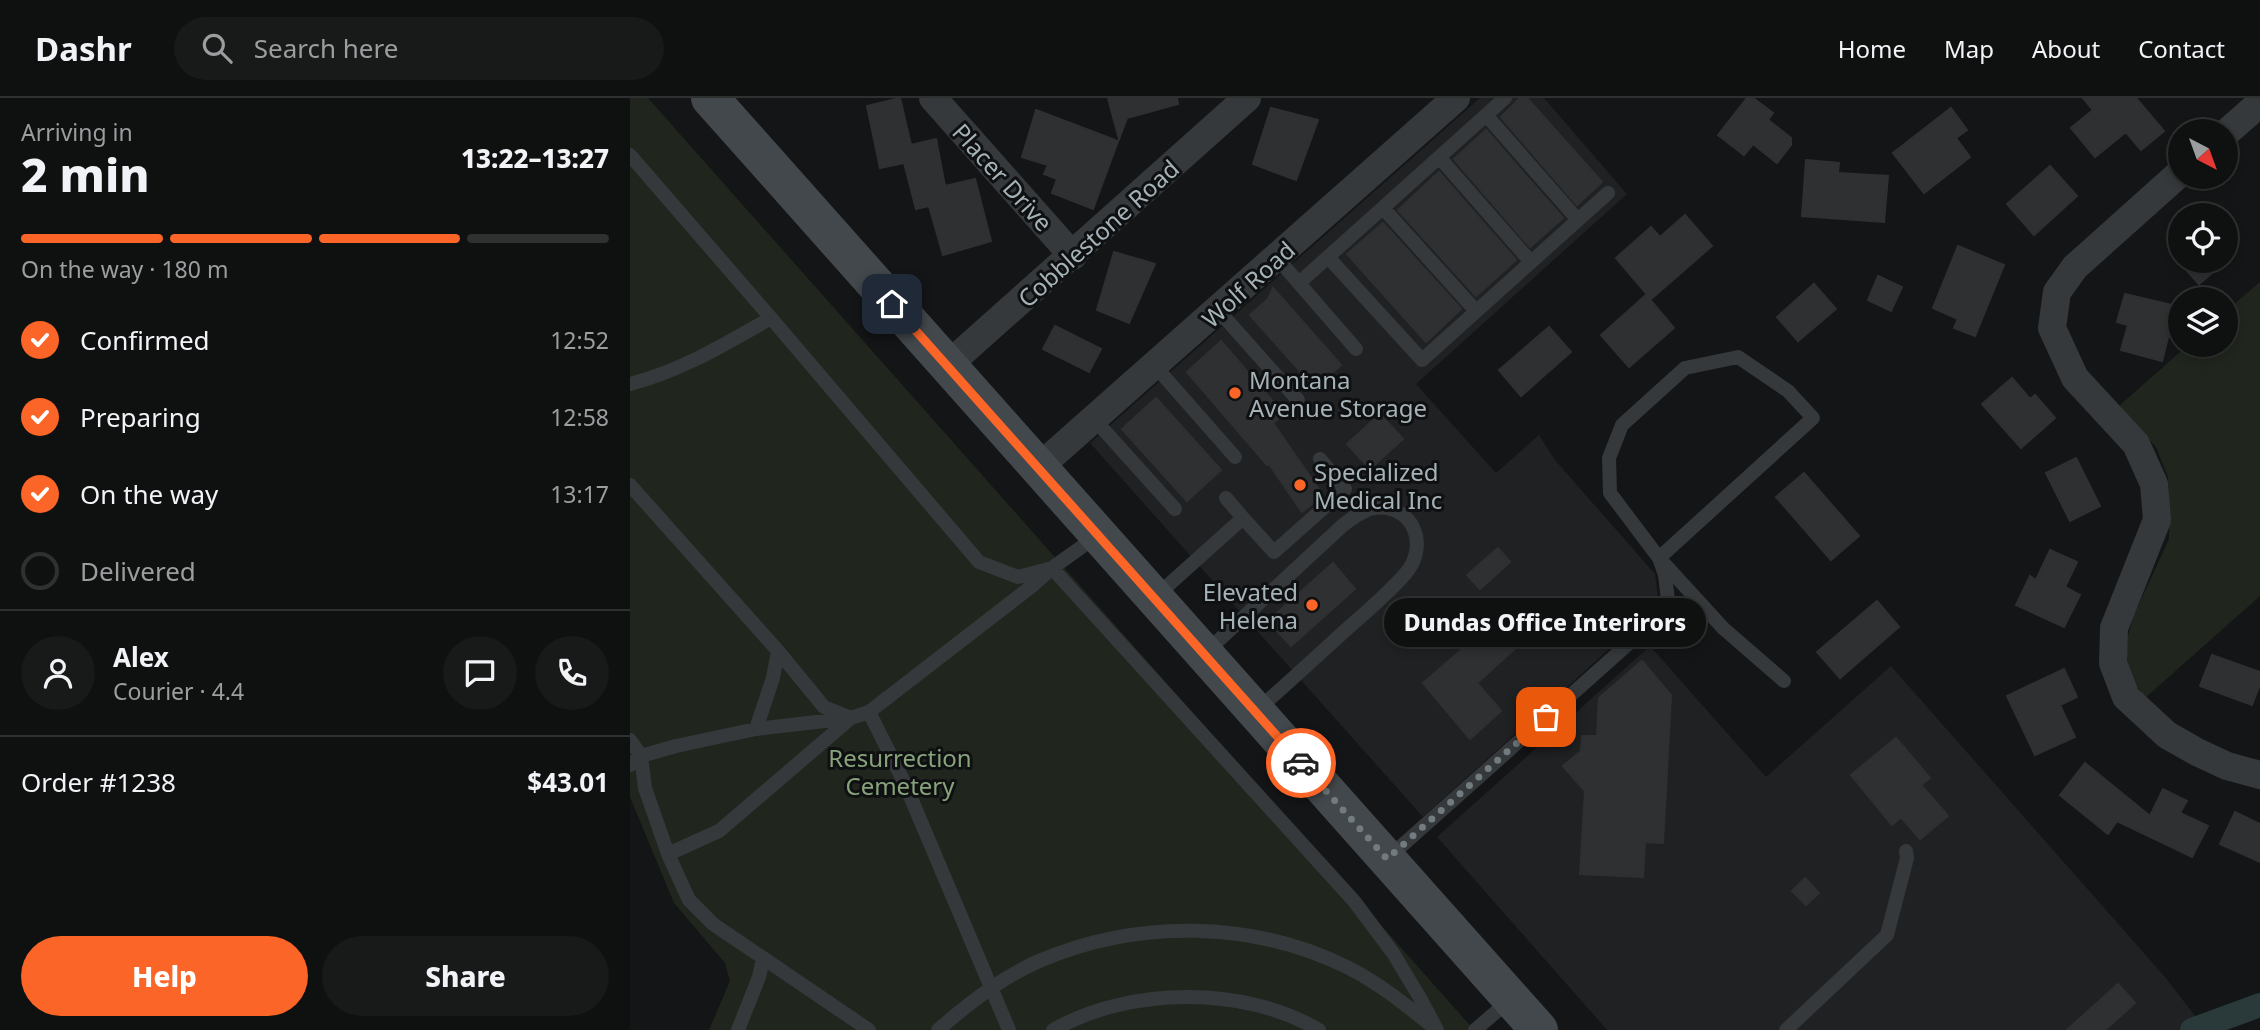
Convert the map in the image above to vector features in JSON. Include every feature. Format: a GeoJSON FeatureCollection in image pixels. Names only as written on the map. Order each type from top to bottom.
{"type":"FeatureCollection","features":[{"type":"Feature","properties":{"kind":"main road"},"geometry":{"type":"LineString","coordinates":[[710,98],[1539,1030]]}},
{"type":"Feature","properties":{"kind":"street","name":"Placer Drive"},"geometry":{"type":"LineString","coordinates":[[933,98],[1073,256]]}},
{"type":"Feature","properties":{"kind":"street","name":"Wolf Road"},"geometry":{"type":"LineString","coordinates":[[1038,468],[1456,98]]}},
{"type":"Feature","properties":{"kind":"street"},"geometry":{"type":"LineString","coordinates":[[2238,122],[2260,103]]}},
{"type":"Feature","properties":{"kind":"street","name":"Cobblestone Road"},"geometry":{"type":"LineString","coordinates":[[947,366],[1073,256],[1228,104]]}},
{"type":"Feature","properties":{"kind":"street"},"geometry":{"type":"LineString","coordinates":[[2168,184],[2074,267],[2057,292],[2052,328],[2076,378],[2136,444],[2154,484],[2157,520],[2114,628],[2113,663],[2126,696],[2167,735],[2177,741],[2227,766],[2260,775]]}},
{"type":"Feature","properties":{"kind":"lane"},"geometry":{"type":"LineString","coordinates":[[1299,284],[1505,98]]}},
{"type":"Feature","properties":{"kind":"lane"},"geometry":{"type":"LineString","coordinates":[[1486,115],[1578,220]]}},
{"type":"Feature","properties":{"kind":"lane"},"geometry":{"type":"LineString","coordinates":[[630,155],[979,562],[1018,577],[1052,568]]}},
{"type":"Feature","properties":{"kind":"lane"},"geometry":{"type":"LineString","coordinates":[[1439,158],[1531,262]]}},
{"type":"Feature","properties":{"kind":"lane"},"geometry":{"type":"LineString","coordinates":[[1328,257],[1422,360],[1608,193]]}},
{"type":"Feature","properties":{"kind":"lane"},"geometry":{"type":"LineString","coordinates":[[1383,208],[1476,311]]}},
{"type":"Feature","properties":{"kind":"lane"},"geometry":{"type":"LineString","coordinates":[[1277,258],[1356,349]]}},
{"type":"Feature","properties":{"kind":"lane"},"geometry":{"type":"LineString","coordinates":[[1218,310],[1298,400]]}},
{"type":"Feature","properties":{"kind":"lane"},"geometry":{"type":"LineString","coordinates":[[630,384],[653,379],[695,361],[771,318]]}},
{"type":"Feature","properties":{"kind":"lane"},"geometry":{"type":"LineString","coordinates":[[1659,558],[1813,418],[1788,391],[1738,357],[1685,368],[1622,425],[1609,458],[1610,493],[1659,558],[1723,628],[1784,681]]}},
{"type":"Feature","properties":{"kind":"lane"},"geometry":{"type":"LineString","coordinates":[[1154,366],[1235,457]]}},
{"type":"Feature","properties":{"kind":"lane"},"geometry":{"type":"LineString","coordinates":[[1094,419],[1175,509]]}},
{"type":"Feature","properties":{"kind":"lane"},"geometry":{"type":"LineString","coordinates":[[1226,498],[1274,552],[1346,489],[1320,459]]}},
{"type":"Feature","properties":{"kind":"lane"},"geometry":{"type":"LineString","coordinates":[[630,485],[778,651],[824,707],[851,718]]}},
{"type":"Feature","properties":{"kind":"lane"},"geometry":{"type":"LineString","coordinates":[[1204,654],[1356,515],[1383,508],[1402,515],[1412,524],[1418,538],[1417,555],[1407,572],[1255,712]]}},
{"type":"Feature","properties":{"kind":"lane"},"geometry":{"type":"LineString","coordinates":[[1154,598],[1243,518]]}},
{"type":"Feature","properties":{"kind":"lane"},"geometry":{"type":"LineString","coordinates":[[636,761],[676,746],[756,729],[851,718],[869,712],[1098,535]]}},
{"type":"Feature","properties":{"kind":"lane"},"geometry":{"type":"LineString","coordinates":[[1387,859],[1655,620],[1668,600],[1665,575],[1659,558]]}},
{"type":"Feature","properties":{"kind":"lane"},"geometry":{"type":"LineString","coordinates":[[1052,568],[1354,901],[1393,953],[1436,1030]]}},
{"type":"Feature","properties":{"kind":"lane"},"geometry":{"type":"LineString","coordinates":[[756,729],[773,678],[778,651]]}},
{"type":"Feature","properties":{"kind":"lane"},"geometry":{"type":"LineString","coordinates":[[869,712],[905,784],[1009,1030]]}},
{"type":"Feature","properties":{"kind":"lane"},"geometry":{"type":"LineString","coordinates":[[668,854],[719,831],[851,718]]}},
{"type":"Feature","properties":{"kind":"lane"},"geometry":{"type":"LineString","coordinates":[[630,740],[668,854],[689,900],[713,924],[869,1030]]}},
{"type":"Feature","properties":{"kind":"lane"},"geometry":{"type":"LineString","coordinates":[[1786,1030],[1887,935],[1907,858],[1906,851]]}},
{"type":"Feature","properties":{"kind":"lane"},"geometry":{"type":"LineString","coordinates":[[938,1030],[991,988],[1038,962],[1088,943],[1128,935],[1194,930],[1248,935],[1299,947],[1349,968],[1395,995],[1436,1030]]}},
{"type":"Feature","properties":{"kind":"lane"},"geometry":{"type":"LineString","coordinates":[[738,1030],[759,977],[763,959]]}},
{"type":"Feature","properties":{"kind":"lane"},"geometry":{"type":"LineString","coordinates":[[1052,1030],[1070,1020],[1128,1002],[1189,996],[1249,1003],[1307,1022],[1320,1030]]}},
{"type":"Feature","properties":{"kind":"lane"},"geometry":{"type":"LineString","coordinates":[[1475,1030],[1511,999]]}},
{"type":"Feature","properties":{"kind":"shaded area"},"geometry":{"type":"Polygon","coordinates":[[[1480,98],[1544,98],[1627,194],[1416,384],[1496,473],[1539,435],[1555,460],[1655,574],[1658,598],[1649,613],[1423,817],[1090,443],[1480,98]]]}},
{"type":"Feature","properties":{"kind":"shaded area"},"geometry":{"type":"Polygon","coordinates":[[[1650,646],[1766,777],[1891,666],[2165,977],[2196,1017],[2180,1030],[1607,1030],[1437,837],[1650,646]]]}},
{"type":"Feature","properties":{"kind":"green space","name":"Resurrection Cemetery"},"geometry":{"type":"Polygon","coordinates":[[[630,98],[648,98],[1474,1030],[709,1030],[730,981],[725,963],[674,903],[630,797],[630,98]]]}},
{"type":"Feature","properties":{"kind":"green space"},"geometry":{"type":"Polygon","coordinates":[[[2260,282],[2260,596],[2145,698],[2130,676],[2125,646],[2134,615],[2169,539],[2168,477],[2156,447],[2119,406],[2174,357],[2238,357],[2238,301],[2260,282]]]}},
{"type":"Feature","properties":{"kind":"building"},"geometry":{"type":"Polygon","coordinates":[[[900,98],[911,145],[936,139],[945,186],[975,179],[991,241],[943,255],[929,206],[916,209],[904,163],[880,168],[867,106],[900,98]]]}},
{"type":"Feature","properties":{"kind":"building"},"geometry":{"type":"Polygon","coordinates":[[[1108,98],[1177,98],[1178,104],[1127,118],[1119,139],[1108,98]]]}},
{"type":"Feature","properties":{"kind":"building"},"geometry":{"type":"Polygon","coordinates":[[[1520,98],[1527,98],[1602,182],[1577,205],[1501,117],[1520,98]]]}},
{"type":"Feature","properties":{"kind":"building"},"geometry":{"type":"Polygon","coordinates":[[[1747,98],[1753,98],[1773,113],[1768,120],[1791,138],[1791,145],[1777,163],[1753,144],[1744,155],[1718,135],[1747,98]]]}},
{"type":"Feature","properties":{"kind":"building"},"geometry":{"type":"Polygon","coordinates":[[[2083,98],[2136,98],[2164,131],[2141,150],[2126,132],[2095,157],[2071,128],[2093,110],[2083,98]]]}},
{"type":"Feature","properties":{"kind":"building"},"geometry":{"type":"Polygon","coordinates":[[[1271,108],[1318,120],[1296,180],[1253,164],[1271,108]]]}},
{"type":"Feature","properties":{"kind":"building"},"geometry":{"type":"Polygon","coordinates":[[[1951,108],[1967,130],[1956,138],[1970,157],[1924,193],[1893,153],[1951,108]]]}},
{"type":"Feature","properties":{"kind":"building"},"geometry":{"type":"Polygon","coordinates":[[[1036,110],[1118,141],[1093,209],[1052,193],[1057,179],[1044,174],[1048,165],[1022,157],[1036,110]]]}},
{"type":"Feature","properties":{"kind":"building"},"geometry":{"type":"Polygon","coordinates":[[[1486,130],[1563,218],[1530,247],[1454,159],[1486,130]]]}},
{"type":"Feature","properties":{"kind":"building"},"geometry":{"type":"Polygon","coordinates":[[[1806,160],[1839,163],[1838,173],[1888,176],[1884,222],[1802,216],[1806,160]]]}},
{"type":"Feature","properties":{"kind":"building"},"geometry":{"type":"Polygon","coordinates":[[[2050,166],[2077,196],[2034,235],[2007,204],[2050,166]]]}},
{"type":"Feature","properties":{"kind":"building"},"geometry":{"type":"Polygon","coordinates":[[[1439,172],[1516,260],[1476,296],[1398,210],[1439,172]]]}},
{"type":"Feature","properties":{"kind":"building"},"geometry":{"type":"Polygon","coordinates":[[[1685,215],[1712,246],[1651,299],[1616,258],[1651,227],[1660,237],[1685,215]]]}},
{"type":"Feature","properties":{"kind":"building"},"geometry":{"type":"Polygon","coordinates":[[[1383,223],[1461,309],[1426,342],[1347,254],[1383,223]]]}},
{"type":"Feature","properties":{"kind":"building"},"geometry":{"type":"Polygon","coordinates":[[[1958,246],[2004,265],[1975,336],[1954,328],[1958,319],[1933,308],[1958,246]]]}},
{"type":"Feature","properties":{"kind":"building"},"geometry":{"type":"Polygon","coordinates":[[[1114,252],[1155,264],[1129,323],[1097,310],[1114,252]]]}},
{"type":"Feature","properties":{"kind":"building"},"geometry":{"type":"Polygon","coordinates":[[[2189,273],[2212,273],[2199,284],[2189,273]]]}},
{"type":"Feature","properties":{"kind":"building"},"geometry":{"type":"Polygon","coordinates":[[[1878,276],[1902,287],[1891,311],[1868,300],[1878,276]]]}},
{"type":"Feature","properties":{"kind":"building"},"geometry":{"type":"Polygon","coordinates":[[[1814,284],[1836,309],[1798,341],[1777,317],[1814,284]]]}},
{"type":"Feature","properties":{"kind":"building"},"geometry":{"type":"Polygon","coordinates":[[[1273,288],[1341,365],[1315,388],[1250,315],[1268,299],[1273,288]]]}},
{"type":"Feature","properties":{"kind":"building"},"geometry":{"type":"Polygon","coordinates":[[[2125,294],[2168,304],[2168,337],[2162,361],[2121,350],[2128,325],[2117,322],[2125,294]]]}},
{"type":"Feature","properties":{"kind":"building"},"geometry":{"type":"Polygon","coordinates":[[[1646,295],[1674,328],[1629,367],[1601,335],[1646,295]]]}},
{"type":"Feature","properties":{"kind":"building"},"geometry":{"type":"Polygon","coordinates":[[[1055,326],[1101,349],[1089,372],[1043,349],[1055,326]]]}},
{"type":"Feature","properties":{"kind":"building"},"geometry":{"type":"Polygon","coordinates":[[[1549,327],[1571,352],[1521,396],[1499,370],[1549,327]]]}},
{"type":"Feature","properties":{"kind":"building","name":"Montana Avenue Storage"},"geometry":{"type":"Polygon","coordinates":[[[1221,341],[1284,414],[1273,423],[1323,495],[1302,512],[1269,464],[1267,465],[1187,372],[1221,341]]]}},
{"type":"Feature","properties":{"kind":"building"},"geometry":{"type":"Polygon","coordinates":[[[2012,378],[2030,399],[2035,395],[2055,418],[2021,448],[1982,404],[2012,378]]]}},
{"type":"Feature","properties":{"kind":"building"},"geometry":{"type":"Polygon","coordinates":[[[1156,398],[1221,470],[1187,501],[1122,429],[1156,398]]]}},
{"type":"Feature","properties":{"kind":"building"},"geometry":{"type":"Polygon","coordinates":[[[1380,414],[1403,439],[1370,469],[1347,444],[1380,414]]]}},
{"type":"Feature","properties":{"kind":"building"},"geometry":{"type":"Polygon","coordinates":[[[2076,458],[2100,506],[2070,521],[2046,473],[2076,458]]]}},
{"type":"Feature","properties":{"kind":"building"},"geometry":{"type":"Polygon","coordinates":[[[1804,473],[1859,536],[1831,560],[1776,497],[1804,473]]]}},
{"type":"Feature","properties":{"kind":"building"},"geometry":{"type":"Polygon","coordinates":[[[1498,548],[1510,562],[1480,589],[1467,575],[1498,548]]]}},
{"type":"Feature","properties":{"kind":"building"},"geometry":{"type":"Polygon","coordinates":[[[2050,550],[2077,562],[2065,587],[2080,595],[2064,627],[2016,605],[2030,576],[2036,580],[2050,550]]]}},
{"type":"Feature","properties":{"kind":"building","name":"Elevated Helena"},"geometry":{"type":"Polygon","coordinates":[[[1333,563],[1355,589],[1291,646],[1268,621],[1333,563]]]}},
{"type":"Feature","properties":{"kind":"building"},"geometry":{"type":"Polygon","coordinates":[[[1877,601],[1899,627],[1840,678],[1817,652],[1877,601]]]}},
{"type":"Feature","properties":{"kind":"building"},"geometry":{"type":"Polygon","coordinates":[[[1506,611],[1530,635],[1477,683],[1501,711],[1470,739],[1423,683],[1506,611]]]}},
{"type":"Feature","properties":{"kind":"building"},"geometry":{"type":"Polygon","coordinates":[[[2212,655],[2260,672],[2260,684],[2252,705],[2200,686],[2212,655]]]}},
{"type":"Feature","properties":{"kind":"building"},"geometry":{"type":"Polygon","coordinates":[[[1642,661],[1671,695],[1663,843],[1645,842],[1643,877],[1580,874],[1585,791],[1563,766],[1581,751],[1582,736],[1597,736],[1599,698],[1642,661]]]}},
{"type":"Feature","properties":{"kind":"building"},"geometry":{"type":"Polygon","coordinates":[[[2064,669],[2077,697],[2060,705],[2075,737],[2035,755],[2007,696],[2064,669]]]}},
{"type":"Feature","properties":{"kind":"building"},"geometry":{"type":"Polygon","coordinates":[[[1896,738],[1930,778],[1921,785],[1948,816],[1920,839],[1901,817],[1892,825],[1851,775],[1896,738]]]}},
{"type":"Feature","properties":{"kind":"building"},"geometry":{"type":"Polygon","coordinates":[[[2085,763],[2150,816],[2163,789],[2187,801],[2180,813],[2208,826],[2192,857],[2117,821],[2108,834],[2060,795],[2085,763]]]}},
{"type":"Feature","properties":{"kind":"building"},"geometry":{"type":"Polygon","coordinates":[[[2235,812],[2260,824],[2260,862],[2220,844],[2235,812]]]}},
{"type":"Feature","properties":{"kind":"building"},"geometry":{"type":"Polygon","coordinates":[[[1805,878],[1819,893],[1806,905],[1792,891],[1805,878]]]}},
{"type":"Feature","properties":{"kind":"building"},"geometry":{"type":"Polygon","coordinates":[[[2118,984],[2135,1003],[2105,1030],[2067,1030],[2118,984]]]}},
{"type":"Feature","properties":{"kind":"waterway"},"geometry":{"type":"LineString","coordinates":[[2192,1030],[2260,1005]]}},
{"type":"Feature","properties":{"kind":"way so far"},"geometry":{"type":"LineString","coordinates":[[1301,763],[1387,859],[1546,717]]}},
{"type":"Feature","properties":{"kind":"place","name":"Montana Avenue Storage"},"geometry":{"type":"Point","coordinates":[1235,393]}},
{"type":"Feature","properties":{"kind":"place","name":"Specialized Medical Inc"},"geometry":{"type":"Point","coordinates":[1300,485]}},
{"type":"Feature","properties":{"kind":"place","name":"Elevated Helena"},"geometry":{"type":"Point","coordinates":[1312,605]}},
{"type":"Feature","properties":{"kind":"place","name":"Dundas Office Interirors"},"geometry":{"type":"Point","coordinates":[1546,717]}},
{"type":"Feature","properties":{"kind":"route"},"geometry":{"type":"LineString","coordinates":[[892,304],[1301,763]]}}]}
